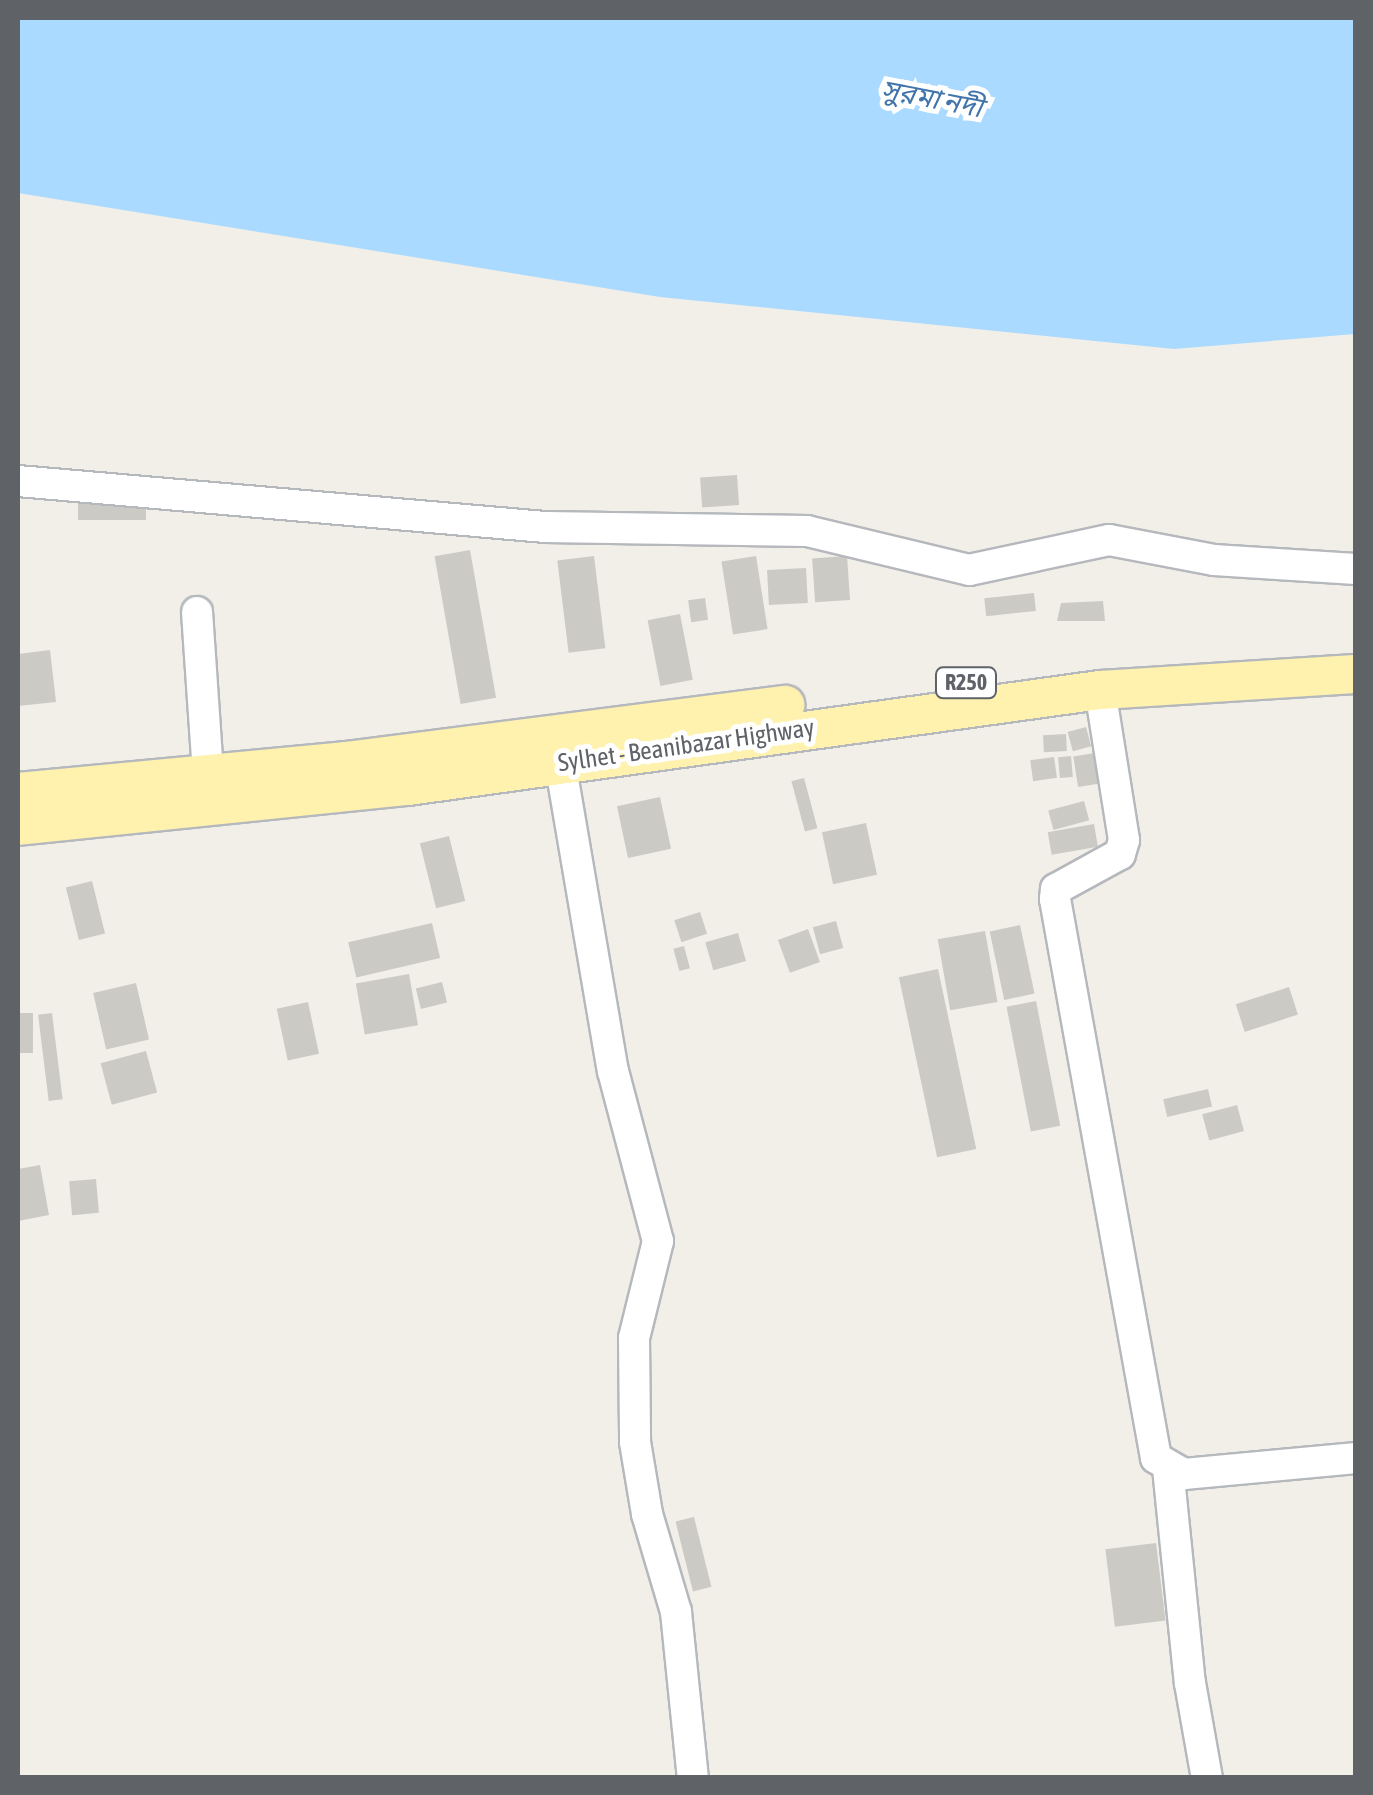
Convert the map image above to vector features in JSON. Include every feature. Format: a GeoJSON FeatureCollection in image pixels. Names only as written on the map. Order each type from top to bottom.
{"type":"FeatureCollection","features":[{"type":"Feature","properties":{"kind":"main road","name":"Sylhet - Beanibazar Highway"},"geometry":{"type":"LineString","coordinates":[[18,792],[347,762],[1097,668],[1356,651]]}},
{"type":"Feature","properties":{"kind":"main road","name":"Sylhet - Beanibazar Highway"},"geometry":{"type":"LineString","coordinates":[[18,826],[408,786],[1100,690],[1356,674]]}},
{"type":"Feature","properties":{"kind":"street"},"geometry":{"type":"LineString","coordinates":[[18,481],[545,527],[806,531],[970,570],[1109,540],[1214,560],[1356,569]]}},
{"type":"Feature","properties":{"kind":"street"},"geometry":{"type":"LineString","coordinates":[[197,612],[208,772]]}},
{"type":"Feature","properties":{"kind":"street"},"geometry":{"type":"LineString","coordinates":[[1100,690],[1124,840],[1120,854],[1056,889],[1055,898],[1156,1458],[1184,1474],[1356,1458]]}},
{"type":"Feature","properties":{"kind":"street"},"geometry":{"type":"LineString","coordinates":[[560,762],[613,1071],[658,1240],[634,1338],[635,1442],[646,1514],[676,1612],[692,1778]]}},
{"type":"Feature","properties":{"kind":"street"},"geometry":{"type":"LineString","coordinates":[[1168,1468],[1190,1683],[1208,1778]]}},
{"type":"Feature","properties":{"kind":"water","name":"সুরমা নদী"},"geometry":{"type":"Polygon","coordinates":[[[18,18],[1355,18],[1355,334],[1174,349],[660,297],[18,193],[18,18]]]}},
{"type":"Feature","properties":{"kind":"building"},"geometry":{"type":"Polygon","coordinates":[[[737,475],[739,505],[702,508],[700,478],[737,475]]]}},
{"type":"Feature","properties":{"kind":"building"},"geometry":{"type":"Polygon","coordinates":[[[78,502],[146,502],[146,520],[78,520],[78,502]]]}},
{"type":"Feature","properties":{"kind":"building"},"geometry":{"type":"Polygon","coordinates":[[[470,550],[496,698],[461,704],[435,556],[470,550]]]}},
{"type":"Feature","properties":{"kind":"building"},"geometry":{"type":"Polygon","coordinates":[[[594,556],[605,648],[569,653],[557,561],[594,556]]]}},
{"type":"Feature","properties":{"kind":"building"},"geometry":{"type":"Polygon","coordinates":[[[756,556],[768,629],[733,635],[721,561],[756,556]]]}},
{"type":"Feature","properties":{"kind":"building"},"geometry":{"type":"Polygon","coordinates":[[[847,556],[850,600],[815,602],[812,558],[847,556]]]}},
{"type":"Feature","properties":{"kind":"building"},"geometry":{"type":"Polygon","coordinates":[[[806,568],[808,603],[769,605],[767,570],[806,568]]]}},
{"type":"Feature","properties":{"kind":"building"},"geometry":{"type":"Polygon","coordinates":[[[1034,593],[1036,611],[986,616],[984,598],[1034,593]]]}},
{"type":"Feature","properties":{"kind":"building"},"geometry":{"type":"Polygon","coordinates":[[[705,598],[708,620],[691,622],[688,600],[705,598]]]}},
{"type":"Feature","properties":{"kind":"building"},"geometry":{"type":"Polygon","coordinates":[[[1103,601],[1105,621],[1057,621],[1061,603],[1103,601]]]}},
{"type":"Feature","properties":{"kind":"building"},"geometry":{"type":"Polygon","coordinates":[[[680,614],[693,680],[660,686],[648,620],[680,614]]]}},
{"type":"Feature","properties":{"kind":"building"},"geometry":{"type":"Polygon","coordinates":[[[50,650],[56,702],[18,706],[18,654],[50,650]]]}},
{"type":"Feature","properties":{"kind":"building"},"geometry":{"type":"Polygon","coordinates":[[[1086,727],[1091,746],[1073,751],[1068,732],[1086,727]]]}},
{"type":"Feature","properties":{"kind":"building"},"geometry":{"type":"Polygon","coordinates":[[[1066,734],[1067,751],[1044,752],[1043,735],[1066,734]]]}},
{"type":"Feature","properties":{"kind":"building"},"geometry":{"type":"Polygon","coordinates":[[[1095,753],[1100,784],[1078,787],[1073,756],[1095,753]]]}},
{"type":"Feature","properties":{"kind":"building"},"geometry":{"type":"Polygon","coordinates":[[[1071,756],[1073,777],[1060,778],[1058,757],[1071,756]]]}},
{"type":"Feature","properties":{"kind":"building"},"geometry":{"type":"Polygon","coordinates":[[[1054,757],[1057,778],[1033,781],[1030,760],[1054,757]]]}},
{"type":"Feature","properties":{"kind":"building"},"geometry":{"type":"Polygon","coordinates":[[[804,778],[817,828],[805,832],[791,781],[804,778]]]}},
{"type":"Feature","properties":{"kind":"building"},"geometry":{"type":"Polygon","coordinates":[[[660,797],[671,849],[628,858],[617,806],[660,797]]]}},
{"type":"Feature","properties":{"kind":"building"},"geometry":{"type":"Polygon","coordinates":[[[1084,801],[1089,820],[1053,830],[1048,811],[1084,801]]]}},
{"type":"Feature","properties":{"kind":"building"},"geometry":{"type":"Polygon","coordinates":[[[866,823],[877,875],[833,884],[822,832],[866,823]]]}},
{"type":"Feature","properties":{"kind":"building"},"geometry":{"type":"Polygon","coordinates":[[[1094,824],[1098,847],[1052,855],[1048,832],[1094,824]]]}},
{"type":"Feature","properties":{"kind":"building"},"geometry":{"type":"Polygon","coordinates":[[[449,836],[465,901],[436,908],[420,843],[449,836]]]}},
{"type":"Feature","properties":{"kind":"building"},"geometry":{"type":"Polygon","coordinates":[[[92,881],[105,933],[79,940],[66,888],[92,881]]]}},
{"type":"Feature","properties":{"kind":"building"},"geometry":{"type":"Polygon","coordinates":[[[700,912],[707,934],[681,942],[674,920],[700,912]]]}},
{"type":"Feature","properties":{"kind":"building"},"geometry":{"type":"Polygon","coordinates":[[[836,921],[843,948],[820,954],[813,927],[836,921]]]}},
{"type":"Feature","properties":{"kind":"building"},"geometry":{"type":"Polygon","coordinates":[[[432,923],[440,958],[356,977],[348,942],[432,923]]]}},
{"type":"Feature","properties":{"kind":"building"},"geometry":{"type":"Polygon","coordinates":[[[1020,925],[1035,993],[1004,1000],[990,931],[1020,925]]]}},
{"type":"Feature","properties":{"kind":"building"},"geometry":{"type":"Polygon","coordinates":[[[808,929],[820,962],[790,973],[778,940],[808,929]]]}},
{"type":"Feature","properties":{"kind":"building"},"geometry":{"type":"Polygon","coordinates":[[[985,931],[998,1002],[950,1010],[938,939],[985,931]]]}},
{"type":"Feature","properties":{"kind":"building"},"geometry":{"type":"Polygon","coordinates":[[[738,933],[746,961],[713,970],[705,942],[738,933]]]}},
{"type":"Feature","properties":{"kind":"building"},"geometry":{"type":"Polygon","coordinates":[[[684,946],[690,968],[679,971],[673,949],[684,946]]]}},
{"type":"Feature","properties":{"kind":"building"},"geometry":{"type":"Polygon","coordinates":[[[938,969],[976,1149],[937,1157],[899,977],[938,969]]]}},
{"type":"Feature","properties":{"kind":"building"},"geometry":{"type":"Polygon","coordinates":[[[409,974],[418,1025],[365,1035],[356,983],[409,974]]]}},
{"type":"Feature","properties":{"kind":"building"},"geometry":{"type":"Polygon","coordinates":[[[442,982],[447,1002],[421,1009],[416,989],[442,982]]]}},
{"type":"Feature","properties":{"kind":"building"},"geometry":{"type":"Polygon","coordinates":[[[136,983],[149,1040],[106,1049],[93,993],[136,983]]]}},
{"type":"Feature","properties":{"kind":"building"},"geometry":{"type":"Polygon","coordinates":[[[1289,987],[1298,1015],[1245,1032],[1236,1004],[1289,987]]]}},
{"type":"Feature","properties":{"kind":"building"},"geometry":{"type":"Polygon","coordinates":[[[1036,1001],[1060,1126],[1031,1131],[1007,1007],[1036,1001]]]}},
{"type":"Feature","properties":{"kind":"building"},"geometry":{"type":"Polygon","coordinates":[[[308,1002],[319,1054],[288,1060],[277,1009],[308,1002]]]}},
{"type":"Feature","properties":{"kind":"building"},"geometry":{"type":"Polygon","coordinates":[[[18,1013],[33,1013],[33,1053],[18,1053],[18,1013]]]}},
{"type":"Feature","properties":{"kind":"building"},"geometry":{"type":"Polygon","coordinates":[[[52,1013],[63,1099],[49,1101],[38,1015],[52,1013]]]}},
{"type":"Feature","properties":{"kind":"building"},"geometry":{"type":"Polygon","coordinates":[[[146,1051],[157,1093],[112,1105],[101,1063],[146,1051]]]}},
{"type":"Feature","properties":{"kind":"building"},"geometry":{"type":"Polygon","coordinates":[[[1208,1089],[1212,1107],[1167,1117],[1163,1099],[1208,1089]]]}},
{"type":"Feature","properties":{"kind":"building"},"geometry":{"type":"Polygon","coordinates":[[[1237,1105],[1244,1131],[1209,1140],[1202,1114],[1237,1105]]]}},
{"type":"Feature","properties":{"kind":"building"},"geometry":{"type":"Polygon","coordinates":[[[40,1165],[49,1215],[18,1221],[18,1169],[40,1165]]]}},
{"type":"Feature","properties":{"kind":"building"},"geometry":{"type":"Polygon","coordinates":[[[96,1179],[99,1213],[72,1215],[69,1181],[96,1179]]]}},
{"type":"Feature","properties":{"kind":"building"},"geometry":{"type":"Polygon","coordinates":[[[694,1517],[711,1587],[693,1591],[676,1522],[694,1517]]]}},
{"type":"Feature","properties":{"kind":"building"},"geometry":{"type":"Polygon","coordinates":[[[1156,1543],[1166,1620],[1115,1627],[1105,1549],[1156,1543]]]}}]}
